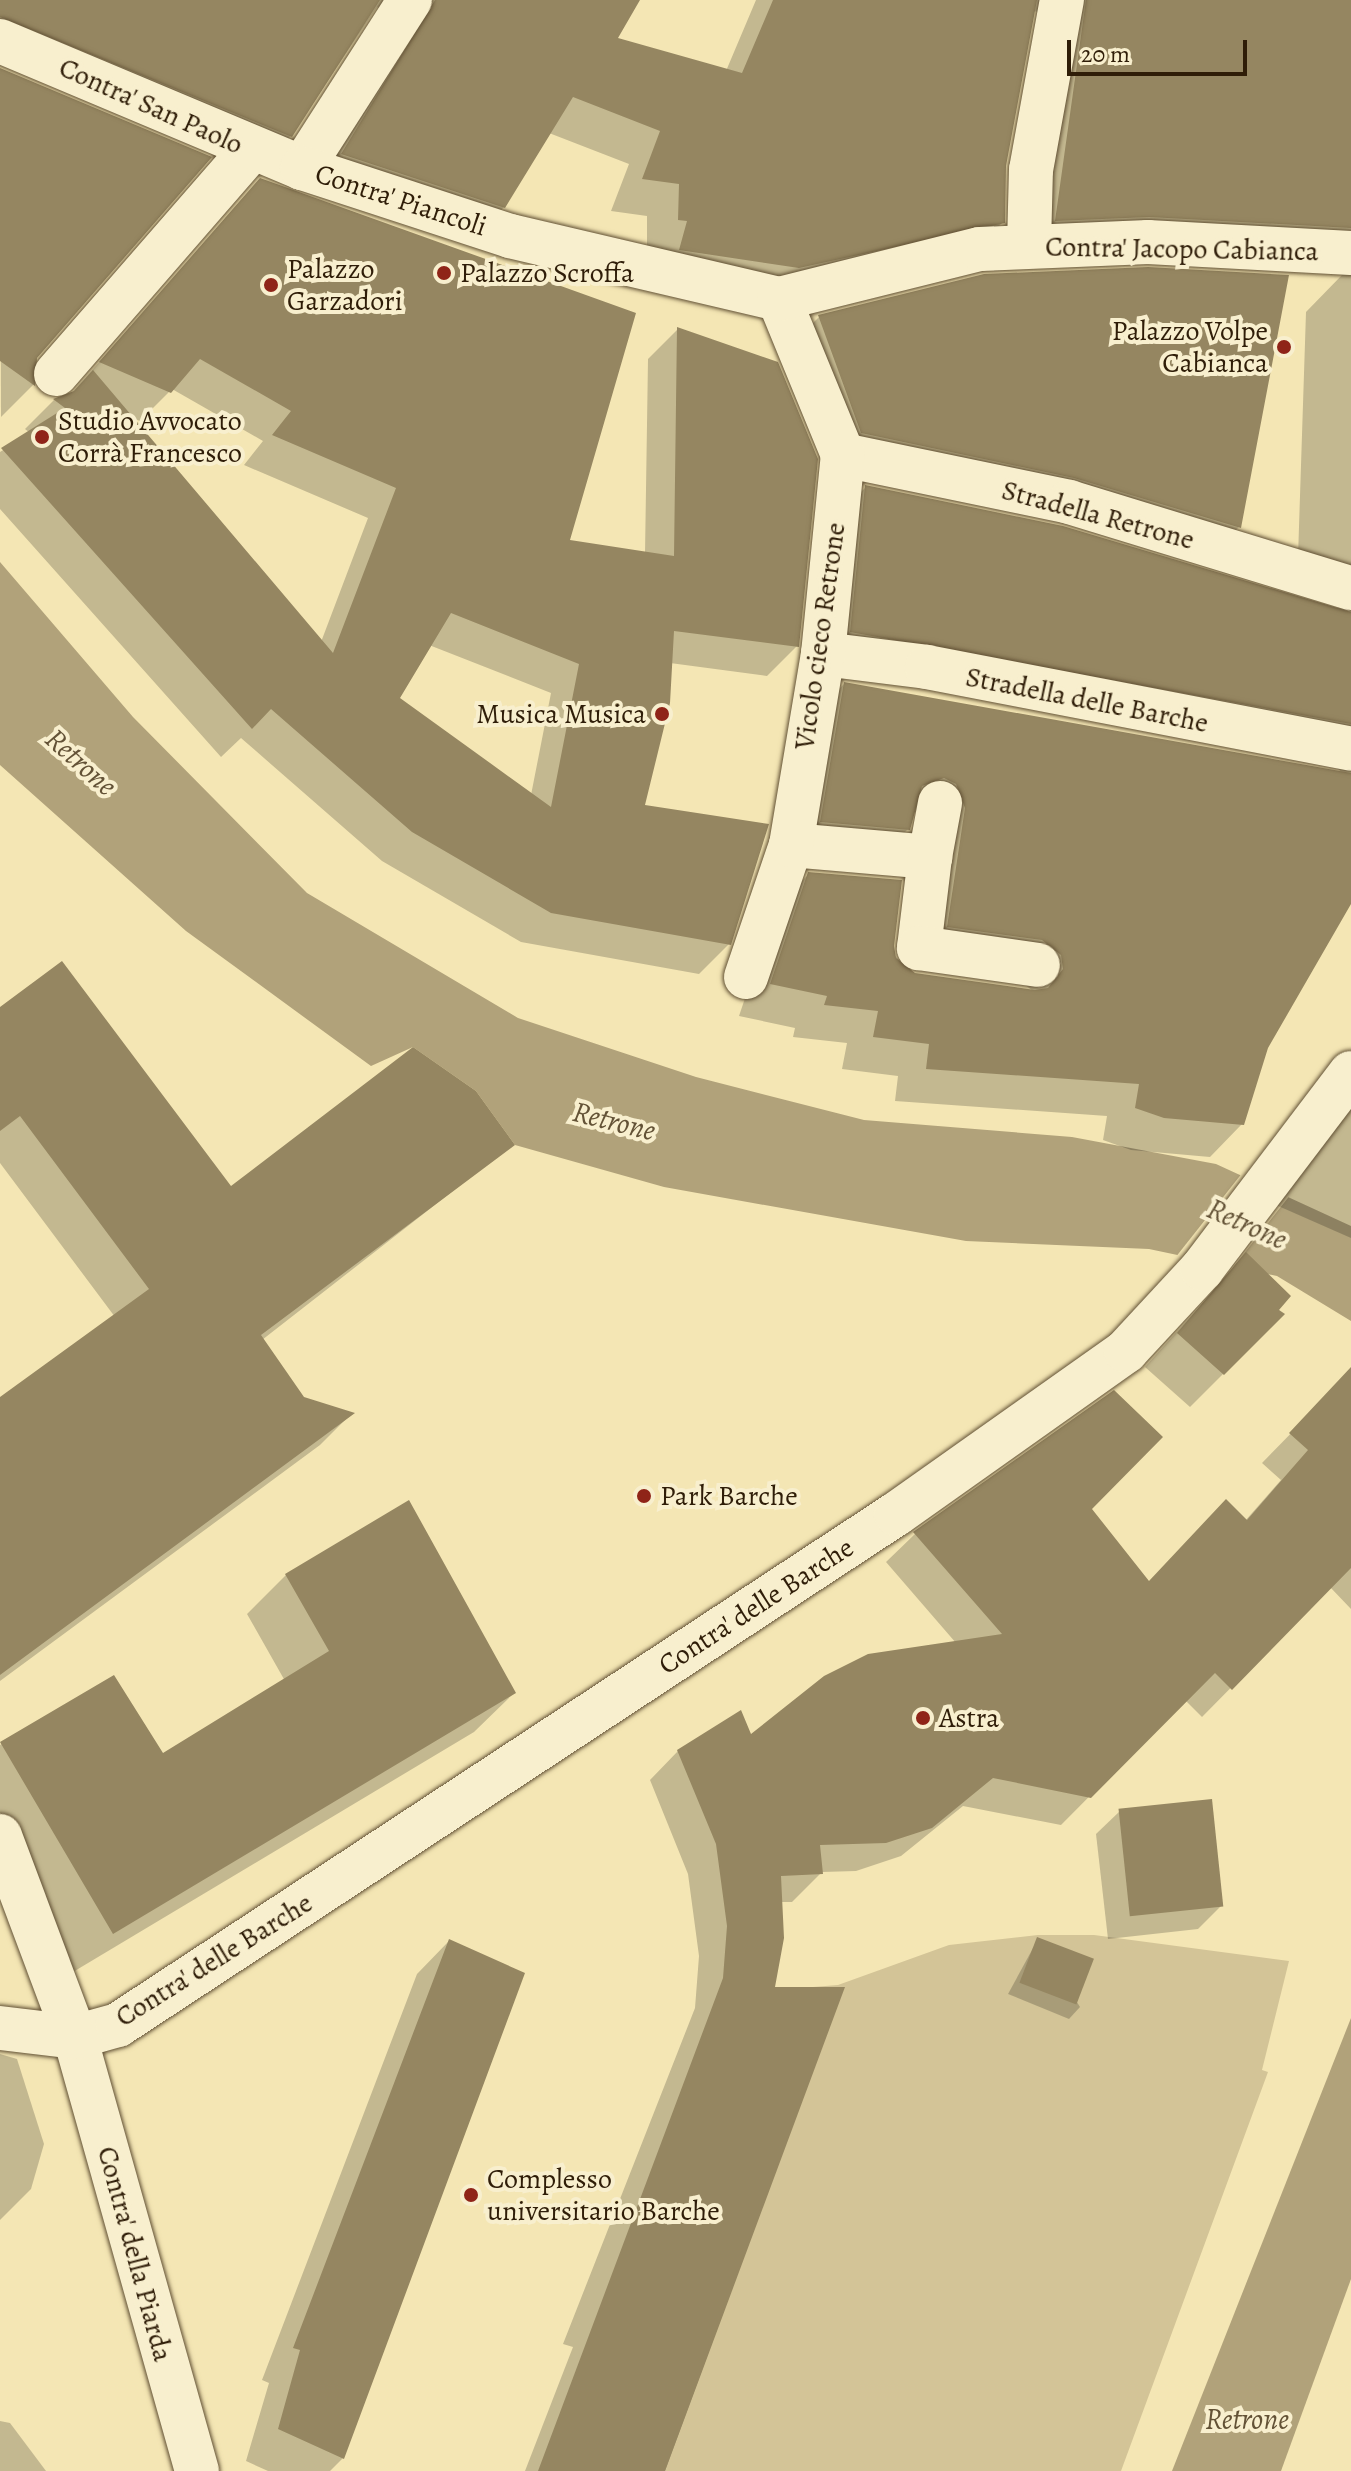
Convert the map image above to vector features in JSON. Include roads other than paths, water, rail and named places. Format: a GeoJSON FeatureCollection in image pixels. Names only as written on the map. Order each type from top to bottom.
{"type":"FeatureCollection","features":[{"type":"Feature","properties":{"kind":"street"},"geometry":{"type":"LineString","coordinates":[[302,168],[410,0]]}},
{"type":"Feature","properties":{"kind":"street"},"geometry":{"type":"LineString","coordinates":[[1029,245],[1035,142],[1062,0]]}},
{"type":"Feature","properties":{"kind":"street","name":"Contra' San Paolo"},"geometry":{"type":"LineString","coordinates":[[0,41],[251,150],[302,168]]}},
{"type":"Feature","properties":{"kind":"street"},"geometry":{"type":"LineString","coordinates":[[56,374],[251,150]]}},
{"type":"Feature","properties":{"kind":"street","name":"Contra' Piancoli"},"geometry":{"type":"LineString","coordinates":[[302,168],[510,236],[779,299]]}},
{"type":"Feature","properties":{"kind":"street","name":"Contra' Jacopo Cabianca"},"geometry":{"type":"LineString","coordinates":[[779,299],[980,249],[1029,245],[1148,242],[1351,253]]}},
{"type":"Feature","properties":{"kind":"street","name":"Vicolo cieco Retrone"},"geometry":{"type":"LineString","coordinates":[[746,977],[791,845],[823,654],[843,455],[779,299]]}},
{"type":"Feature","properties":{"kind":"street","name":"Stradella Retrone"},"geometry":{"type":"LineString","coordinates":[[843,455],[1069,502],[1351,588]]}},
{"type":"Feature","properties":{"kind":"street","name":"Stradella delle Barche"},"geometry":{"type":"LineString","coordinates":[[823,654],[927,667],[1351,749]]}},
{"type":"Feature","properties":{"kind":"street"},"geometry":{"type":"LineString","coordinates":[[940,803],[919,948],[1038,965]]}},
{"type":"Feature","properties":{"kind":"street"},"geometry":{"type":"LineString","coordinates":[[791,845],[930,857]]}},
{"type":"Feature","properties":{"kind":"street","name":"Contra' delle Barche"},"geometry":{"type":"LineString","coordinates":[[75,2037],[118,2025],[896,1514],[1126,1351],[1186,1288],[1292,1157],[1351,1073]]}},
{"type":"Feature","properties":{"kind":"street","name":"Contra' della Piarda"},"geometry":{"type":"LineString","coordinates":[[0,1836],[75,2037],[197,2471]]}},
{"type":"Feature","properties":{"kind":"street"},"geometry":{"type":"LineString","coordinates":[[0,2028],[75,2037]]}},
{"type":"Feature","properties":{"kind":"water"},"geometry":{"type":"Polygon","coordinates":[[[0,562],[133,717],[307,893],[518,1018],[696,1077],[864,1120],[1072,1137],[1216,1164],[1351,1226],[1351,1321],[1277,1276],[1149,1249],[966,1241],[664,1187],[515,1145],[476,1091],[413,1047],[371,1066],[186,931],[0,765],[0,562]]]}},
{"type":"Feature","properties":{"kind":"water","name":"Retrone"},"geometry":{"type":"Polygon","coordinates":[[[1351,2018],[1351,2279],[1281,2471],[1172,2471],[1351,2018]]]}},
{"type":"Feature","properties":{"kind":"place","name":"Palazzo Scroffa"},"geometry":{"type":"Point","coordinates":[444,273]}},
{"type":"Feature","properties":{"kind":"place","name":"Palazzo Garzadori"},"geometry":{"type":"Point","coordinates":[271,285]}},
{"type":"Feature","properties":{"kind":"place","name":"Palazzo Volpe Cabianca"},"geometry":{"type":"Point","coordinates":[1284,347]}},
{"type":"Feature","properties":{"kind":"place","name":"Studio Avvocato Corrà Francesco"},"geometry":{"type":"Point","coordinates":[42,437]}},
{"type":"Feature","properties":{"kind":"place","name":"Musica Musica"},"geometry":{"type":"Point","coordinates":[662,714]}},
{"type":"Feature","properties":{"kind":"place","name":"Park Barche"},"geometry":{"type":"Point","coordinates":[644,1496]}},
{"type":"Feature","properties":{"kind":"place","name":"Astra"},"geometry":{"type":"Point","coordinates":[923,1718]}},
{"type":"Feature","properties":{"kind":"place","name":"Complesso universitario Barche"},"geometry":{"type":"Point","coordinates":[471,2195]}}]}
